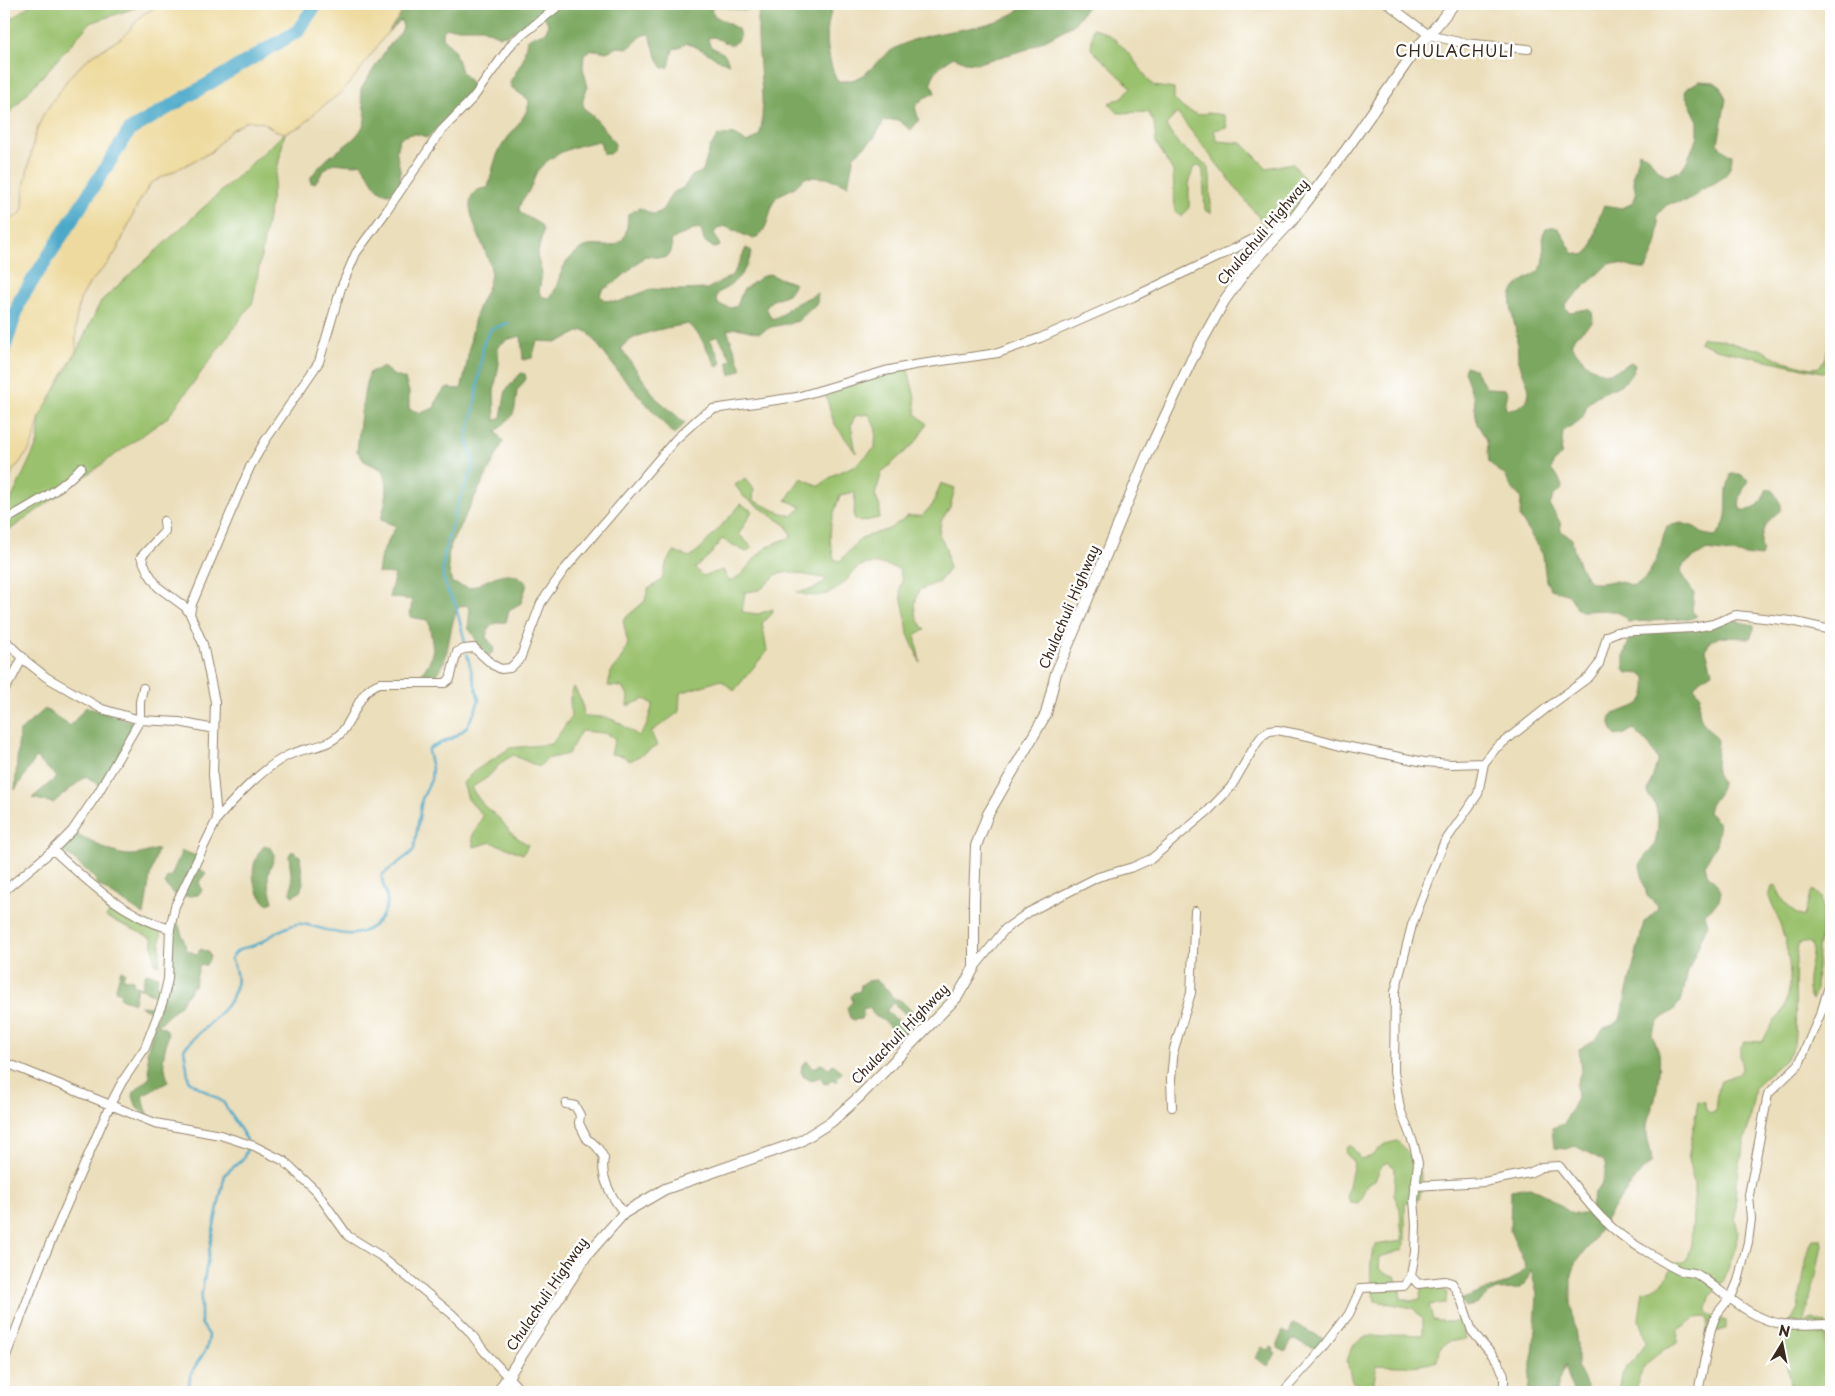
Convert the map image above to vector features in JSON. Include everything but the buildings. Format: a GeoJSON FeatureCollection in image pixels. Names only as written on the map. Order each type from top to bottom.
{"type":"FeatureCollection","features":[{"type":"Feature","properties":{"kind":"street"},"geometry":{"type":"LineString","coordinates":[[190,614],[192,604],[250,467],[264,440],[318,362],[341,288],[356,253],[441,131],[473,98],[513,42],[561,4]]}},
{"type":"Feature","properties":{"kind":"street"},"geometry":{"type":"LineString","coordinates":[[1388,4],[1429,35],[1463,43],[1528,49]]}},
{"type":"Feature","properties":{"kind":"street","name":"Chulachuli Highway"},"geometry":{"type":"LineString","coordinates":[[498,1392],[586,1256],[624,1213],[665,1189],[799,1142],[831,1122],[859,1097],[957,997],[974,968],[976,846],[988,814],[1046,714],[1056,673],[1148,453],[1191,360],[1224,301],[1247,269],[1287,226],[1346,150],[1418,46],[1454,4]]}},
{"type":"Feature","properties":{"kind":"street"},"geometry":{"type":"LineString","coordinates":[[4,1361],[42,1262],[110,1105],[122,1082],[145,1048],[162,1002],[168,979],[170,930],[176,906],[217,819],[234,799],[276,762],[290,754],[330,742],[341,732],[371,686],[380,683],[445,683],[450,679],[457,652],[464,649],[474,648],[493,665],[501,669],[510,668],[520,659],[542,603],[564,570],[676,439],[700,417],[713,409],[797,397],[885,371],[914,365],[998,353],[1040,338],[1133,297],[1280,225],[1287,226]]}},
{"type":"Feature","properties":{"kind":"street"},"geometry":{"type":"LineString","coordinates":[[4,521],[58,488],[81,468]]}},
{"type":"Feature","properties":{"kind":"street"},"geometry":{"type":"LineString","coordinates":[[164,521],[165,531],[141,557],[158,587],[186,607],[203,644],[215,702],[213,775],[217,819]]}},
{"type":"Feature","properties":{"kind":"street"},"geometry":{"type":"LineString","coordinates":[[1283,1392],[1323,1348],[1349,1314],[1361,1288],[1404,1286],[1411,1276],[1415,1252],[1416,1225],[1414,1199],[1418,1163],[1414,1145],[1400,1109],[1394,1072],[1395,992],[1412,925],[1436,862],[1444,843],[1478,794],[1484,763],[1504,742],[1589,677],[1599,664],[1607,636],[1611,634],[1617,632],[1693,628],[1713,624],[1736,615],[1791,622],[1831,630]]}},
{"type":"Feature","properties":{"kind":"street"},"geometry":{"type":"LineString","coordinates":[[4,639],[46,677],[102,709],[140,720],[179,722],[214,729]]}},
{"type":"Feature","properties":{"kind":"street"},"geometry":{"type":"LineString","coordinates":[[4,690],[23,657]]}},
{"type":"Feature","properties":{"kind":"street"},"geometry":{"type":"LineString","coordinates":[[4,891],[53,850],[72,831],[98,793],[140,720],[140,702],[143,688]]}},
{"type":"Feature","properties":{"kind":"street"},"geometry":{"type":"LineString","coordinates":[[974,968],[1005,929],[1029,912],[1098,877],[1133,867],[1151,859],[1208,811],[1231,788],[1256,744],[1269,731],[1277,730],[1308,736],[1345,746],[1424,762],[1460,765],[1484,763]]}},
{"type":"Feature","properties":{"kind":"street"},"geometry":{"type":"LineString","coordinates":[[53,850],[101,893],[114,902],[170,930]]}},
{"type":"Feature","properties":{"kind":"street"},"geometry":{"type":"LineString","coordinates":[[1172,1107],[1171,1078],[1174,1049],[1191,993],[1195,911]]}},
{"type":"Feature","properties":{"kind":"street"},"geometry":{"type":"LineString","coordinates":[[1698,1392],[1711,1329],[1716,1315],[1730,1298],[1738,1281],[1748,1242],[1750,1219],[1749,1195],[1768,1094],[1799,1064],[1822,1010],[1829,986],[1831,955]]}},
{"type":"Feature","properties":{"kind":"street"},"geometry":{"type":"LineString","coordinates":[[4,1062],[155,1123],[200,1130],[254,1146],[284,1161],[316,1191],[348,1236],[391,1263],[452,1314],[522,1392]]}},
{"type":"Feature","properties":{"kind":"street"},"geometry":{"type":"LineString","coordinates":[[566,1104],[575,1106],[580,1115],[579,1123],[586,1139],[599,1148],[604,1158],[602,1167],[604,1178],[624,1213]]}},
{"type":"Feature","properties":{"kind":"street"},"geometry":{"type":"LineString","coordinates":[[1415,1186],[1429,1187],[1484,1182],[1529,1173],[1542,1167],[1559,1166],[1594,1211],[1612,1230],[1680,1271],[1700,1275],[1757,1316],[1779,1323],[1797,1325],[1831,1324]]}},
{"type":"Feature","properties":{"kind":"street"},"geometry":{"type":"LineString","coordinates":[[1411,1276],[1418,1284],[1445,1281],[1452,1283],[1461,1299],[1472,1331],[1498,1363],[1504,1376],[1504,1392]]}},
{"type":"Feature","properties":{"kind":"green space"},"geometry":{"type":"Polygon","coordinates":[[[31,4],[147,4],[90,23],[4,119],[4,25],[31,4]]]}},
{"type":"Feature","properties":{"kind":"green space"},"geometry":{"type":"Polygon","coordinates":[[[408,4],[751,4],[750,8],[744,11],[714,5],[711,11],[715,16],[738,29],[740,36],[731,45],[714,37],[708,38],[710,45],[726,56],[729,64],[686,43],[679,48],[673,49],[669,67],[663,68],[649,34],[643,35],[629,48],[617,47],[607,52],[595,50],[589,51],[584,55],[583,68],[588,87],[583,105],[615,144],[614,150],[609,154],[603,154],[600,141],[576,147],[553,157],[538,170],[521,204],[519,210],[541,225],[543,231],[537,256],[542,273],[539,292],[543,297],[550,298],[569,259],[586,247],[608,246],[619,243],[625,235],[628,214],[640,208],[652,214],[658,213],[663,209],[672,193],[683,188],[692,176],[703,171],[710,147],[718,136],[733,135],[747,143],[759,136],[762,102],[758,22],[762,4],[835,4],[828,22],[827,42],[837,81],[847,81],[861,76],[889,52],[913,40],[988,24],[1015,13],[1026,4],[1089,4],[1073,25],[1028,49],[978,63],[965,62],[954,57],[943,64],[935,73],[931,82],[935,93],[924,98],[915,107],[919,120],[911,130],[898,120],[884,121],[874,138],[854,156],[848,185],[828,178],[805,177],[795,187],[775,199],[765,227],[753,239],[724,226],[718,228],[714,233],[720,246],[714,248],[704,241],[701,229],[694,229],[671,241],[672,248],[670,254],[665,258],[645,256],[619,279],[602,290],[600,295],[604,300],[618,302],[651,289],[707,289],[731,276],[746,248],[752,251],[747,265],[735,281],[718,293],[716,299],[719,305],[731,308],[737,306],[743,290],[761,277],[769,274],[795,284],[788,294],[771,301],[766,308],[772,319],[783,314],[789,307],[818,293],[817,303],[798,321],[771,327],[759,333],[737,328],[727,330],[742,369],[731,375],[727,363],[732,360],[718,336],[710,339],[722,363],[717,367],[699,335],[688,324],[642,334],[621,348],[656,398],[685,423],[674,435],[619,373],[588,332],[583,330],[558,342],[537,341],[532,358],[523,360],[521,336],[509,339],[499,345],[499,364],[494,391],[495,421],[501,417],[506,390],[521,373],[525,374],[526,379],[517,391],[512,416],[496,432],[503,442],[452,542],[448,557],[449,568],[452,583],[469,588],[506,574],[513,574],[527,584],[521,603],[509,610],[506,622],[490,627],[486,637],[494,647],[493,652],[488,656],[468,628],[470,609],[466,605],[459,607],[455,614],[447,652],[441,668],[437,674],[426,679],[420,677],[430,661],[433,649],[429,623],[427,620],[410,617],[412,600],[389,597],[395,574],[378,573],[381,554],[396,526],[381,520],[387,489],[383,470],[364,461],[357,451],[366,383],[370,372],[383,367],[393,375],[405,379],[409,392],[409,409],[421,413],[434,408],[438,397],[446,388],[461,389],[475,318],[489,283],[491,271],[470,210],[471,199],[476,191],[488,188],[493,166],[501,147],[526,113],[529,100],[511,87],[510,82],[523,60],[527,40],[533,36],[545,33],[548,24],[543,16],[507,35],[500,36],[482,28],[447,28],[442,33],[444,39],[454,50],[461,71],[472,84],[471,93],[427,138],[413,134],[399,139],[397,153],[400,180],[395,189],[389,194],[383,193],[375,186],[360,163],[354,165],[333,163],[326,168],[315,183],[311,183],[311,177],[327,159],[355,137],[363,126],[365,116],[361,89],[387,48],[401,32],[403,27],[401,20],[385,35],[408,4]]]}},
{"type":"Feature","properties":{"kind":"green space"},"geometry":{"type":"Polygon","coordinates":[[[1093,28],[1103,31],[1120,44],[1154,86],[1174,89],[1174,99],[1183,108],[1198,115],[1207,113],[1224,115],[1227,127],[1214,130],[1217,141],[1242,143],[1267,168],[1292,163],[1312,188],[1289,221],[1268,229],[1177,113],[1166,125],[1179,144],[1208,166],[1211,213],[1205,210],[1203,171],[1200,165],[1193,168],[1189,184],[1189,207],[1182,217],[1175,211],[1173,171],[1156,143],[1154,122],[1148,112],[1118,113],[1109,103],[1123,97],[1131,87],[1091,49],[1093,28]]]}},
{"type":"Feature","properties":{"kind":"green space"},"geometry":{"type":"Polygon","coordinates":[[[1699,81],[1714,82],[1721,87],[1726,99],[1718,144],[1728,154],[1732,155],[1729,170],[1722,178],[1700,191],[1691,199],[1669,204],[1661,210],[1657,216],[1658,237],[1646,269],[1613,263],[1608,264],[1565,305],[1566,309],[1570,312],[1588,309],[1592,311],[1593,320],[1591,324],[1575,336],[1571,344],[1591,367],[1609,373],[1631,362],[1635,365],[1628,379],[1617,387],[1591,400],[1582,418],[1563,431],[1561,455],[1554,462],[1551,470],[1558,477],[1562,486],[1561,490],[1553,496],[1550,506],[1560,522],[1561,531],[1572,539],[1582,572],[1590,581],[1597,583],[1616,581],[1634,586],[1652,568],[1667,526],[1681,523],[1695,527],[1704,534],[1715,536],[1720,531],[1725,520],[1727,490],[1731,474],[1740,474],[1748,480],[1739,503],[1741,510],[1752,509],[1758,505],[1767,489],[1772,489],[1781,505],[1781,510],[1769,521],[1764,529],[1761,539],[1763,552],[1761,557],[1707,550],[1684,564],[1681,569],[1683,577],[1694,593],[1692,611],[1697,616],[1690,619],[1628,622],[1625,617],[1614,611],[1582,611],[1578,609],[1569,595],[1551,589],[1546,581],[1543,555],[1520,517],[1521,498],[1511,487],[1504,474],[1489,462],[1487,440],[1477,424],[1474,399],[1464,371],[1466,366],[1474,369],[1487,388],[1505,389],[1508,392],[1505,406],[1507,410],[1514,409],[1524,403],[1528,397],[1529,390],[1519,361],[1511,300],[1516,287],[1536,273],[1543,264],[1543,234],[1546,229],[1555,227],[1559,229],[1573,253],[1586,254],[1592,247],[1599,217],[1604,205],[1622,208],[1631,204],[1636,196],[1633,176],[1639,152],[1648,156],[1656,168],[1667,176],[1680,171],[1686,163],[1698,136],[1698,121],[1685,94],[1686,89],[1699,81]]]}},
{"type":"Feature","properties":{"kind":"green space"},"geometry":{"type":"Polygon","coordinates":[[[4,130],[11,195],[4,202],[4,130]]]}},
{"type":"Feature","properties":{"kind":"green space"},"geometry":{"type":"Polygon","coordinates":[[[285,133],[253,302],[168,417],[4,534],[4,515],[38,442],[40,416],[74,357],[101,301],[285,133]]]}},
{"type":"Feature","properties":{"kind":"green space"},"geometry":{"type":"Polygon","coordinates":[[[1831,335],[1831,357],[1827,366],[1831,370],[1831,374],[1716,349],[1699,342],[1701,338],[1720,339],[1744,347],[1760,349],[1780,360],[1811,368],[1820,367],[1826,355],[1831,335]]]}},
{"type":"Feature","properties":{"kind":"green space"},"geometry":{"type":"Polygon","coordinates":[[[908,369],[915,398],[916,414],[927,424],[915,443],[882,472],[875,495],[880,507],[879,518],[860,522],[854,518],[855,492],[840,495],[831,522],[830,540],[834,559],[840,561],[861,538],[889,529],[908,516],[922,516],[933,504],[941,483],[955,488],[950,507],[941,521],[939,534],[946,548],[949,569],[939,582],[919,590],[916,601],[916,616],[925,630],[915,635],[920,662],[908,634],[900,591],[902,579],[899,569],[878,564],[867,564],[856,569],[836,589],[818,596],[797,592],[814,589],[828,579],[790,572],[777,574],[760,590],[745,592],[742,612],[758,614],[773,609],[772,614],[762,623],[767,651],[734,691],[721,680],[680,693],[679,712],[651,732],[657,746],[630,761],[623,756],[611,754],[615,738],[604,733],[581,731],[568,754],[546,759],[539,767],[513,755],[502,762],[488,777],[471,788],[484,806],[500,819],[512,834],[528,845],[523,854],[491,842],[474,847],[472,837],[483,816],[468,799],[463,783],[473,772],[510,748],[552,744],[571,717],[570,698],[574,687],[582,702],[584,717],[602,717],[614,720],[639,736],[646,727],[653,704],[645,699],[627,706],[628,695],[622,687],[608,686],[611,672],[620,661],[628,644],[623,620],[645,601],[648,589],[662,580],[667,561],[674,552],[690,557],[702,547],[741,504],[752,511],[739,534],[752,547],[746,552],[722,539],[711,554],[695,568],[703,576],[723,570],[729,581],[735,579],[766,548],[792,537],[786,525],[744,497],[735,485],[745,478],[754,489],[753,500],[792,516],[802,507],[786,500],[801,478],[819,486],[835,474],[856,465],[875,448],[876,429],[869,414],[855,416],[851,425],[856,453],[834,423],[825,393],[908,369]]]}},
{"type":"Feature","properties":{"kind":"green space"},"geometry":{"type":"Polygon","coordinates":[[[1730,620],[1754,625],[1750,638],[1719,637],[1710,641],[1706,650],[1712,672],[1699,680],[1694,687],[1700,695],[1699,710],[1702,720],[1718,740],[1716,770],[1721,785],[1708,812],[1718,822],[1719,831],[1716,844],[1705,865],[1707,874],[1721,891],[1719,901],[1705,914],[1708,923],[1688,971],[1682,999],[1673,1011],[1658,1022],[1652,1035],[1658,1051],[1659,1063],[1655,1099],[1647,1125],[1651,1163],[1642,1171],[1613,1208],[1590,1245],[1575,1263],[1571,1275],[1571,1302],[1577,1343],[1577,1366],[1587,1386],[1586,1392],[1573,1392],[1565,1365],[1556,1392],[1528,1392],[1534,1345],[1537,1294],[1531,1270],[1526,1282],[1519,1289],[1496,1290],[1478,1304],[1466,1307],[1460,1300],[1511,1281],[1525,1269],[1524,1262],[1510,1231],[1511,1190],[1530,1187],[1544,1194],[1572,1214],[1584,1214],[1591,1206],[1594,1193],[1601,1186],[1606,1168],[1604,1161],[1575,1146],[1567,1149],[1554,1148],[1552,1128],[1564,1124],[1577,1098],[1576,1085],[1581,1072],[1579,1049],[1596,1039],[1604,1028],[1620,1020],[1644,922],[1657,910],[1658,906],[1647,896],[1640,866],[1643,859],[1654,846],[1657,834],[1657,809],[1649,797],[1648,791],[1658,760],[1650,746],[1633,729],[1625,734],[1616,736],[1610,723],[1613,714],[1635,706],[1643,700],[1645,694],[1646,677],[1642,674],[1627,673],[1624,669],[1624,655],[1630,638],[1628,634],[1730,620]]]}},
{"type":"Feature","properties":{"kind":"green space"},"geometry":{"type":"Polygon","coordinates":[[[86,707],[136,723],[102,787],[86,776],[53,803],[32,798],[57,777],[36,758],[15,790],[19,732],[45,709],[70,726],[86,707]]]}},
{"type":"Feature","properties":{"kind":"green space"},"geometry":{"type":"Polygon","coordinates":[[[73,832],[102,847],[124,855],[158,849],[150,876],[144,915],[98,885],[94,877],[60,848],[73,832]]]}},
{"type":"Feature","properties":{"kind":"green space"},"geometry":{"type":"Polygon","coordinates":[[[265,845],[273,851],[274,855],[268,877],[273,902],[267,904],[257,891],[253,875],[256,860],[265,845]]]}},
{"type":"Feature","properties":{"kind":"green space"},"geometry":{"type":"Polygon","coordinates":[[[182,851],[197,856],[194,865],[206,873],[199,882],[202,890],[198,895],[183,896],[175,894],[165,883],[167,877],[171,876],[182,851]]]}},
{"type":"Feature","properties":{"kind":"green space"},"geometry":{"type":"Polygon","coordinates":[[[292,851],[300,856],[303,883],[300,892],[292,896],[290,893],[292,884],[289,855],[292,851]]]}},
{"type":"Feature","properties":{"kind":"green space"},"geometry":{"type":"Polygon","coordinates":[[[1776,886],[1783,900],[1794,912],[1803,917],[1812,891],[1815,891],[1821,897],[1824,913],[1818,950],[1816,990],[1812,1000],[1809,994],[1808,980],[1812,946],[1807,942],[1802,942],[1798,944],[1796,957],[1794,1045],[1784,1061],[1762,1079],[1755,1088],[1736,1181],[1735,1217],[1738,1232],[1736,1246],[1724,1280],[1710,1297],[1707,1308],[1707,1312],[1711,1316],[1726,1321],[1726,1329],[1712,1333],[1712,1346],[1704,1371],[1708,1320],[1706,1317],[1696,1318],[1678,1330],[1677,1343],[1657,1353],[1652,1358],[1641,1374],[1634,1392],[1619,1392],[1623,1371],[1636,1358],[1646,1340],[1639,1320],[1643,1291],[1659,1286],[1668,1275],[1673,1264],[1686,1261],[1691,1244],[1694,1183],[1688,1159],[1698,1101],[1705,1102],[1705,1108],[1710,1114],[1716,1111],[1721,1080],[1739,1074],[1742,1070],[1741,1047],[1746,1041],[1762,1042],[1772,1024],[1783,1011],[1788,998],[1790,969],[1788,953],[1780,923],[1769,897],[1772,887],[1776,886]]]}},
{"type":"Feature","properties":{"kind":"green space"},"geometry":{"type":"Polygon","coordinates":[[[113,907],[157,927],[161,934],[159,965],[155,963],[152,938],[106,917],[113,907]]]}},
{"type":"Feature","properties":{"kind":"green space"},"geometry":{"type":"Polygon","coordinates":[[[173,920],[178,923],[187,950],[196,954],[201,949],[208,952],[210,957],[206,965],[199,966],[195,984],[178,1007],[158,1025],[166,1029],[168,1035],[163,1059],[168,1082],[142,1096],[149,1117],[137,1108],[133,1096],[134,1092],[150,1077],[147,1052],[172,959],[173,920]]]}},
{"type":"Feature","properties":{"kind":"green space"},"geometry":{"type":"Polygon","coordinates":[[[121,970],[125,972],[123,978],[133,980],[134,986],[141,987],[146,973],[158,976],[157,987],[163,989],[154,1012],[140,1006],[153,1007],[157,996],[144,990],[137,988],[134,1003],[120,998],[121,993],[115,991],[121,970]]]}},
{"type":"Feature","properties":{"kind":"green space"},"geometry":{"type":"Polygon","coordinates":[[[876,980],[888,990],[893,998],[900,1000],[922,1020],[902,1039],[899,1039],[883,1020],[875,1016],[870,1008],[863,1008],[861,1019],[854,1020],[850,1018],[847,1008],[853,1001],[851,997],[853,993],[860,991],[861,985],[867,981],[876,980]],[[893,1003],[886,1011],[902,1024],[908,1016],[893,1003]]]}},
{"type":"Feature","properties":{"kind":"green space"},"geometry":{"type":"Polygon","coordinates":[[[807,1061],[814,1068],[821,1064],[829,1068],[833,1064],[843,1072],[838,1076],[836,1082],[831,1079],[828,1084],[823,1083],[821,1077],[812,1080],[804,1077],[801,1072],[802,1065],[807,1061]]]}},
{"type":"Feature","properties":{"kind":"green space"},"geometry":{"type":"Polygon","coordinates":[[[1397,1141],[1417,1166],[1422,1178],[1422,1187],[1419,1199],[1405,1202],[1405,1244],[1402,1250],[1380,1257],[1379,1269],[1386,1274],[1395,1276],[1400,1289],[1401,1299],[1412,1301],[1420,1299],[1422,1286],[1439,1286],[1447,1292],[1446,1303],[1429,1305],[1433,1320],[1449,1322],[1462,1320],[1465,1339],[1448,1342],[1439,1349],[1437,1361],[1414,1366],[1377,1365],[1373,1386],[1352,1382],[1347,1361],[1352,1346],[1364,1337],[1384,1337],[1402,1334],[1421,1335],[1423,1334],[1423,1319],[1413,1308],[1375,1301],[1372,1287],[1370,1273],[1375,1245],[1402,1241],[1400,1209],[1394,1195],[1395,1168],[1388,1162],[1382,1165],[1375,1180],[1367,1185],[1358,1204],[1350,1203],[1347,1195],[1354,1163],[1345,1152],[1347,1146],[1351,1146],[1361,1159],[1367,1158],[1374,1155],[1385,1144],[1397,1141]]]}},
{"type":"Feature","properties":{"kind":"green space"},"geometry":{"type":"Polygon","coordinates":[[[1813,1239],[1821,1239],[1822,1245],[1803,1323],[1813,1319],[1826,1324],[1825,1343],[1831,1350],[1831,1392],[1778,1392],[1787,1389],[1790,1383],[1782,1343],[1784,1325],[1791,1321],[1798,1308],[1809,1245],[1813,1239]]]}},
{"type":"Feature","properties":{"kind":"green space"},"geometry":{"type":"Polygon","coordinates":[[[1293,1323],[1326,1340],[1318,1350],[1292,1339],[1286,1352],[1278,1348],[1278,1342],[1283,1331],[1289,1334],[1293,1323]]]}},
{"type":"Feature","properties":{"kind":"green space"},"geometry":{"type":"Polygon","coordinates":[[[1262,1347],[1268,1350],[1271,1347],[1276,1354],[1268,1366],[1255,1358],[1262,1347]]]}},
{"type":"Feature","properties":{"kind":"sand"},"geometry":{"type":"Polygon","coordinates":[[[161,4],[408,4],[342,92],[319,109],[302,126],[285,133],[274,130],[264,123],[245,122],[230,131],[211,152],[151,183],[138,204],[118,248],[110,261],[89,284],[80,300],[76,320],[76,351],[40,416],[34,440],[28,452],[12,472],[4,499],[4,223],[20,214],[23,208],[24,187],[35,135],[43,115],[70,76],[91,56],[123,37],[142,15],[161,4]]]}},
{"type":"Feature","properties":{"kind":"waterway"},"geometry":{"type":"LineString","coordinates":[[4,349],[20,300],[130,130],[298,31],[316,4]]}},
{"type":"Feature","properties":{"kind":"waterway"},"geometry":{"type":"LineString","coordinates":[[465,642],[455,603],[448,592],[443,578],[443,564],[446,545],[458,503],[472,471],[473,461],[467,437],[474,409],[484,342],[491,329],[508,323]]}},
{"type":"Feature","properties":{"kind":"waterway"},"geometry":{"type":"LineString","coordinates":[[247,1140],[223,1102],[189,1081],[184,1049],[224,1009],[231,998],[236,987],[236,974],[231,959],[237,952],[261,943],[279,931],[297,924],[338,933],[352,934],[366,930],[380,919],[387,904],[382,875],[414,849],[422,799],[431,780],[432,768],[428,751],[430,748],[456,736],[466,728],[479,700],[467,654]]}},
{"type":"Feature","properties":{"kind":"waterway"},"geometry":{"type":"LineString","coordinates":[[188,1392],[190,1377],[207,1348],[209,1335],[201,1323],[201,1298],[225,1174],[243,1159],[247,1149]]}},
{"type":"Feature","properties":{"kind":"district","name":"CHULACHULI"},"geometry":{"type":"Point","coordinates":[1455,51]}}]}
